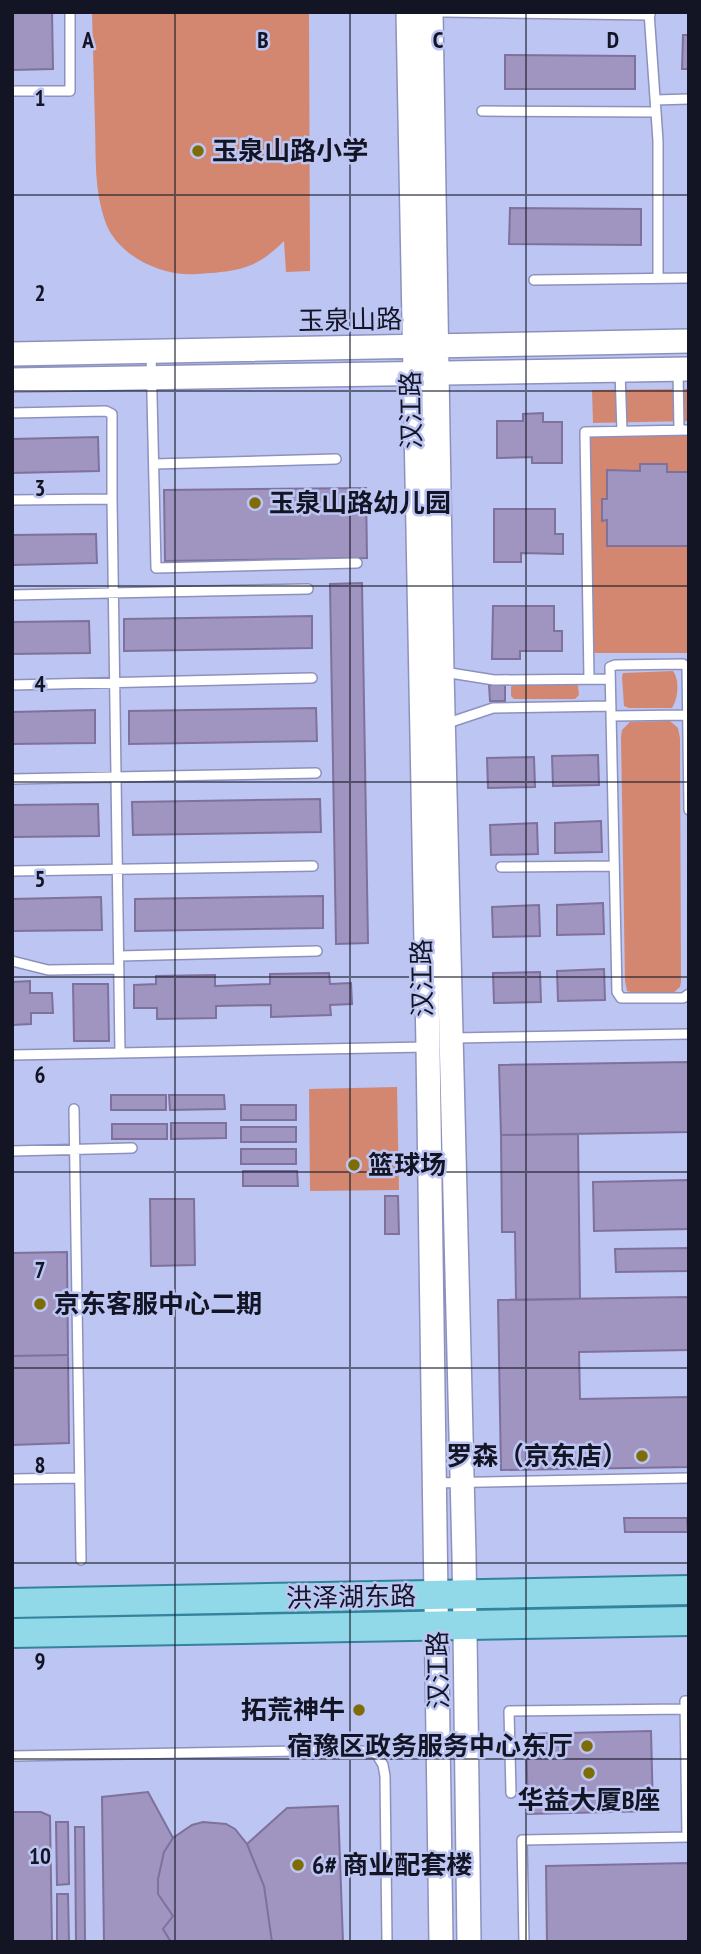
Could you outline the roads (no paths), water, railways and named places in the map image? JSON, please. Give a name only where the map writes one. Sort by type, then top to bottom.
[{"type":"main road","name":"洪泽湖东路","points":[[12,1603],[689,1590]]},
{"type":"main road","name":"洪泽湖东路","points":[[12,1633],[689,1621]]},
{"type":"street","name":"汉江路","points":[[408,12],[428,1043],[441,1942]]},
{"type":"street","name":"汉江路","points":[[431,12],[442,672],[463,1483],[470,1942]]},
{"type":"street","name":"玉泉山路","points":[[12,354],[689,341]]},
{"type":"street","name":"玉泉山路","points":[[12,380],[683,370]]},
{"type":"lane","points":[[12,91],[70,90],[71,12]]},
{"type":"lane","points":[[443,12],[650,13],[656,112],[658,278]]},
{"type":"lane","points":[[655,100],[689,99]]},
{"type":"lane","points":[[482,111],[656,112]]},
{"type":"lane","points":[[534,280],[689,278]]},
{"type":"lane","points":[[151,351],[156,568],[357,563]]},
{"type":"lane","points":[[589,679],[584,432],[684,430],[683,370]]},
{"type":"lane","points":[[620,371],[622,431]]},
{"type":"lane","points":[[12,413],[106,411],[112,414],[120,1053]]},
{"type":"lane","points":[[154,464],[336,459]]},
{"type":"lane","points":[[12,500],[112,499]]},
{"type":"lane","points":[[12,596],[308,589]]},
{"type":"lane","points":[[689,810],[687,667],[683,664],[615,664],[610,667],[610,679],[617,992],[621,998],[631,999],[683,998],[689,994]]},
{"type":"lane","points":[[442,672],[494,680],[610,679]]},
{"type":"lane","points":[[12,685],[312,678]]},
{"type":"lane","points":[[444,724],[493,708],[688,715]]},
{"type":"lane","points":[[12,779],[316,773]]},
{"type":"lane","points":[[12,871],[313,866]]},
{"type":"lane","points":[[500,867],[614,866]]},
{"type":"lane","points":[[119,956],[317,951]]},
{"type":"lane","points":[[12,961],[48,970],[119,969]]},
{"type":"lane","points":[[12,1055],[428,1043],[452,1038],[689,1034]]},
{"type":"lane","points":[[74,1109],[81,1560]]},
{"type":"lane","points":[[12,1151],[132,1149]]},
{"type":"lane","points":[[12,1479],[80,1478]]},
{"type":"lane","points":[[434,1483],[689,1478]]},
{"type":"lane","points":[[511,1793],[509,1711],[687,1705],[688,1837],[522,1840],[524,1942]]},
{"type":"lane","points":[[12,1756],[353,1750],[376,1753],[383,1765],[384,1776],[387,1942]]},
{"type":"place","name":"玉泉山路小学","points":[[198,151]]},
{"type":"place","name":"玉泉山路幼儿园","points":[[255,503]]},
{"type":"place","name":"篮球场","points":[[354,1165]]},
{"type":"place","name":"京东客服中心二期","points":[[40,1304]]},
{"type":"place","name":"罗森（京东店）","points":[[642,1456]]},
{"type":"place","name":"拓荒神牛","points":[[359,1710]]},
{"type":"place","name":"宿豫区政务服务中心东厅","points":[[587,1746]]},
{"type":"place","name":"华益大厦B座","points":[[589,1773]]},
{"type":"place","name":"6# 商业配套楼","points":[[298,1865]]}]
